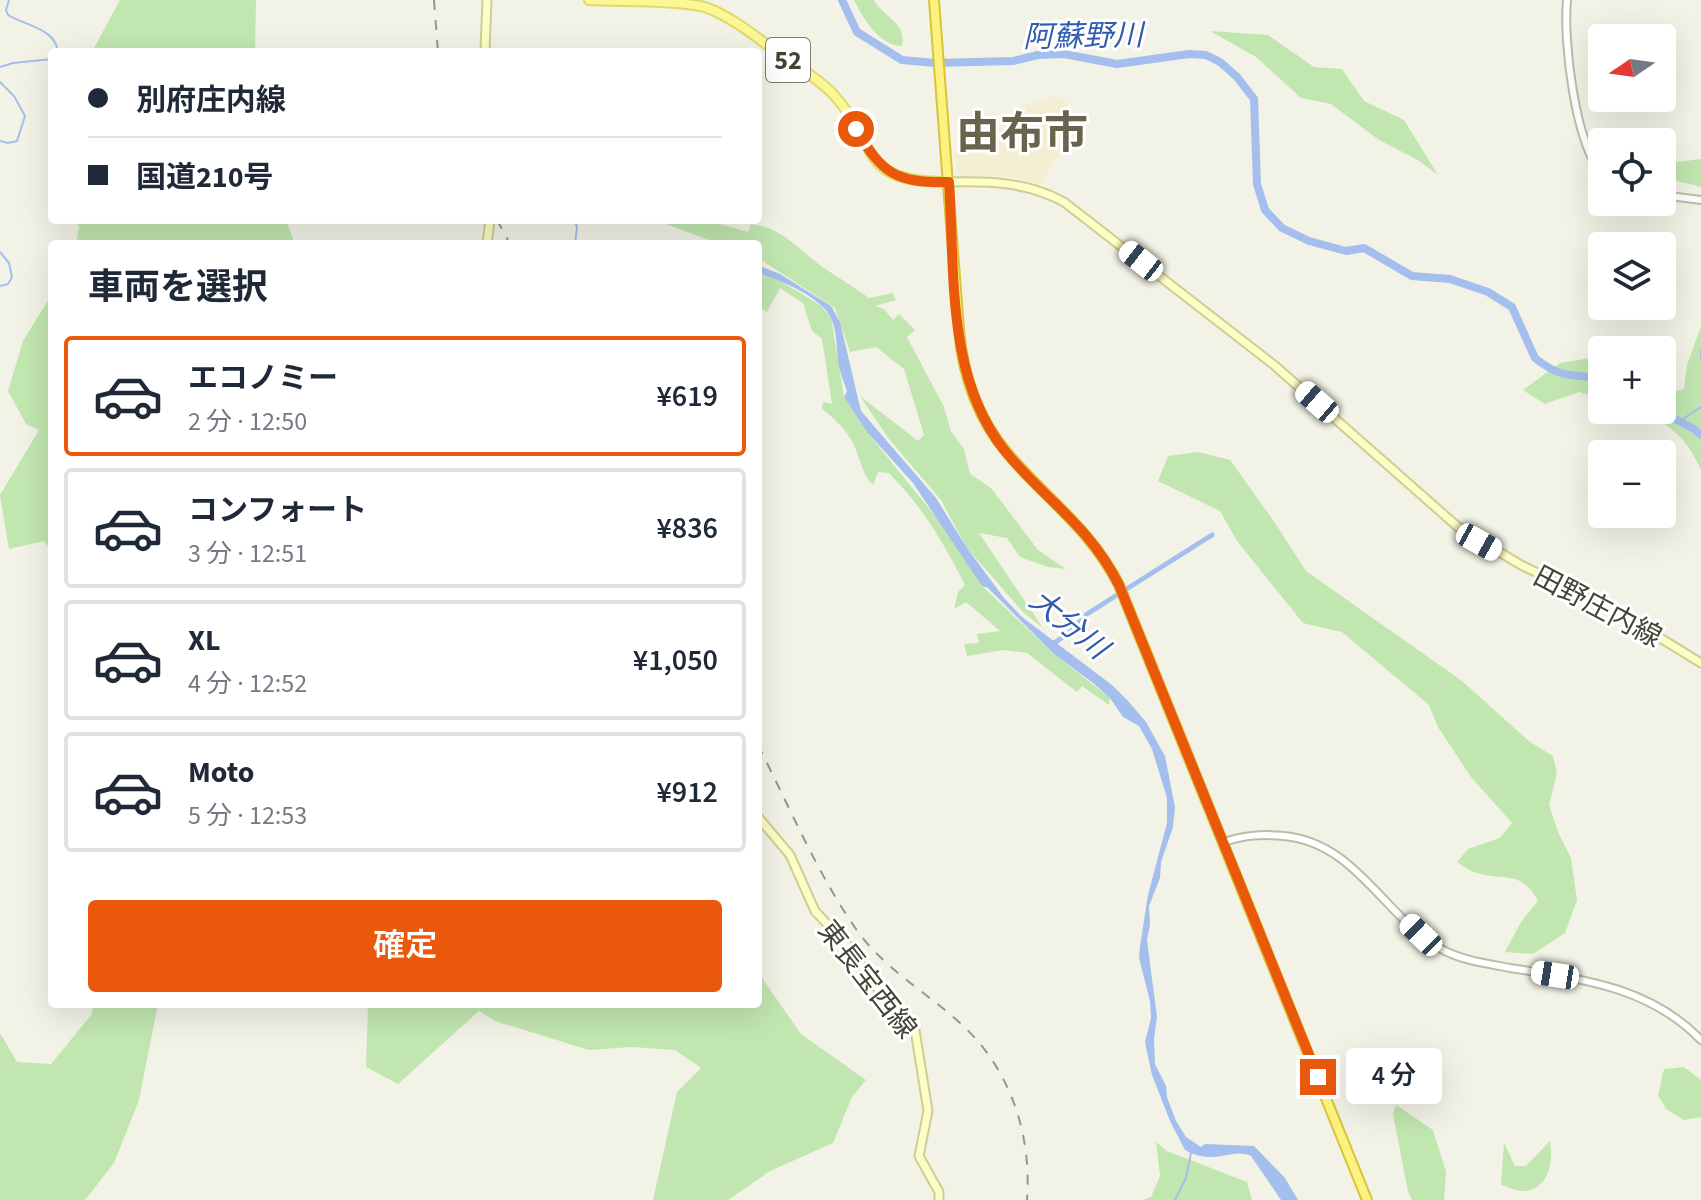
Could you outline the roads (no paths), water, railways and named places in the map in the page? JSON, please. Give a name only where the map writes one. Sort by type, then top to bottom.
[{"type":"highway","points":[[934,0],[958,317],[966,376],[989,429],[1012,459],[1081,527],[1119,585],[1367,1200]]},
{"type":"main road","points":[[485,48],[487,0]]},
{"type":"main road","name":"52","points":[[589,0],[688,3],[713,10],[827,89],[884,169],[910,180],[949,182]]},
{"type":"main road","name":"田野庄内線","points":[[949,182],[1014,184],[1064,202],[1274,365],[1458,527],[1521,565],[1623,615],[1701,663]]},
{"type":"main road","name":"東長宝西線","points":[[762,822],[790,855],[815,911],[848,946],[878,989],[915,1030],[928,1111],[919,1156],[939,1192],[939,1200]]},
{"type":"street","points":[[1567,0],[1566,47],[1588,151]]},
{"type":"street","points":[[1676,197],[1701,200]]},
{"type":"street","points":[[1224,842],[1258,834],[1319,843],[1340,857],[1421,935],[1446,952],[1475,961],[1593,981],[1620,989],[1668,1012],[1701,1040]]},
{"type":"water","points":[[762,267],[780,274],[831,306],[840,322],[861,411],[936,498],[967,548],[1004,598],[1022,617],[1112,685],[1146,722],[1165,756],[1175,807],[1160,878],[1149,906],[1147,940],[1157,1017],[1155,1064],[1166,1086],[1176,1121],[1186,1137],[1201,1147],[1205,1144],[1254,1146],[1285,1178],[1298,1200],[1281,1200],[1251,1156],[1205,1157],[1185,1150],[1152,1075],[1145,1042],[1151,1018],[1150,1001],[1139,958],[1148,895],[1167,823],[1167,798],[1152,749],[1139,726],[1123,717],[1110,698],[1054,654],[988,588],[982,586],[913,483],[867,432],[844,397],[847,391],[839,367],[831,318],[819,303],[762,274]]},
{"type":"waterway","points":[[9,0],[8,15],[46,33],[57,48]]},
{"type":"waterway","name":"阿蘇野川","points":[[842,0],[857,32],[902,60],[935,63],[1013,61],[1038,55],[1064,54],[1117,64],[1189,54],[1206,55],[1220,62],[1254,99],[1257,184],[1265,210],[1282,228],[1309,241],[1346,251],[1364,248],[1412,276],[1450,279],[1488,292],[1512,307],[1535,358],[1552,369],[1588,376]]},
{"type":"waterway","points":[[0,67],[48,59]]},
{"type":"waterway","points":[[0,82],[14,96],[25,116],[17,141],[0,141]]},
{"type":"waterway","points":[[575,240],[576,224]]},
{"type":"waterway","points":[[0,252],[9,263],[12,277],[8,284],[0,286]]},
{"type":"waterway","points":[[1701,350],[1701,358]]},
{"type":"waterway","points":[[1680,421],[1701,407]]},
{"type":"waterway","name":"阿蘇野川","points":[[1676,420],[1701,435]]},
{"type":"waterway","name":"大分川","points":[[1053,644],[1087,614],[1212,535]]},
{"type":"waterway","points":[[1175,1200],[1186,1178],[1191,1153]]},
{"type":"railway","points":[[434,0],[438,48]]},
{"type":"railway","points":[[499,224],[508,240]]},
{"type":"railway","points":[[762,753],[816,863],[856,929],[892,968],[960,1023],[992,1060],[1014,1104],[1021,1127],[1028,1175],[1027,1200]]},
{"type":"district","name":"由布市","points":[[1022,133]]}]
